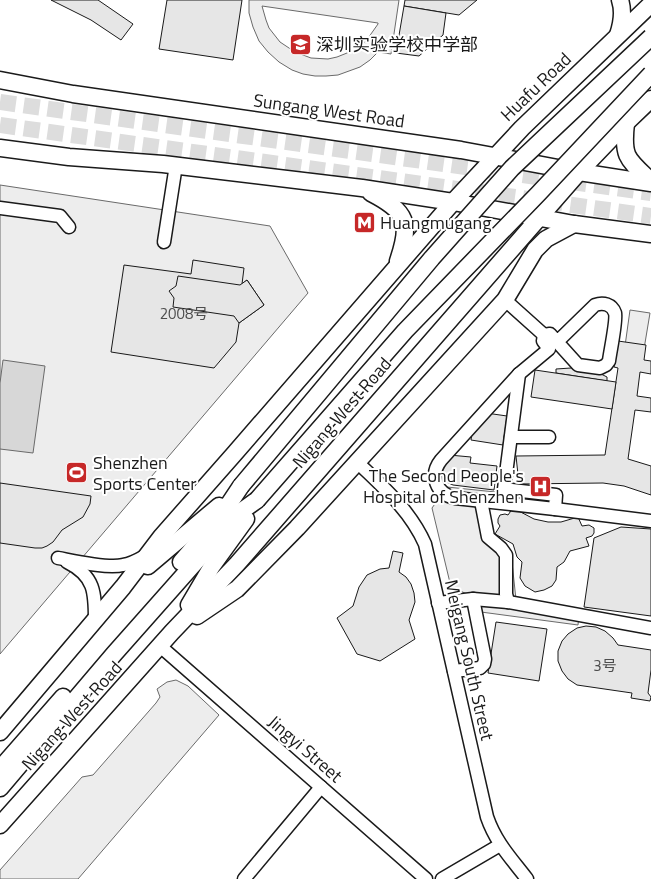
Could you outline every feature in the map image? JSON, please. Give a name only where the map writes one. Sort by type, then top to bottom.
[{"type":"main road","points":[[618,35],[622,16],[620,0]]},
{"type":"main road","name":"Huafu Road","points":[[453,202],[522,128],[651,4]]},
{"type":"main road","name":"Nigang West Road","points":[[0,769],[221,516],[241,486],[432,258],[512,168],[651,37]]},
{"type":"main road","name":"Nigang West Road","points":[[172,632],[212,566],[246,519],[257,500],[405,330],[538,194],[651,74]]},
{"type":"main road","name":"Sungang West Road","points":[[0,80],[73,94],[495,156],[579,172],[651,182]]},
{"type":"main road","points":[[540,218],[579,172],[651,100]]},
{"type":"main road","points":[[626,123],[624,143],[626,155],[651,182]]},
{"type":"main road","points":[[0,148],[69,157],[176,165],[362,188],[574,224],[651,234]]},
{"type":"main road","points":[[362,188],[391,204],[403,218],[406,235],[396,268]]},
{"type":"main road","name":"Nigang West Road","points":[[0,732],[123,587],[161,538],[453,202]]},
{"type":"main road","name":"Nigang West Road","points":[[0,825],[21,804],[172,632],[237,564],[540,218]]},
{"type":"main road","points":[[172,632],[237,589],[297,528],[505,300],[535,250],[546,238],[574,224]]},
{"type":"main road","name":"Nigang West Road","points":[[123,587],[241,486]]},
{"type":"main road","name":"Nigang West Road","points":[[0,788],[120,647],[239,513],[257,500]]},
{"type":"street","points":[[164,242],[176,165]]},
{"type":"street","points":[[0,208],[60,216],[69,227]]},
{"type":"street","points":[[505,300],[544,335]]},
{"type":"street","points":[[544,335],[550,334],[557,342],[578,365],[603,367],[609,360],[615,318],[613,310],[605,304],[595,305],[557,342]]},
{"type":"street","points":[[544,335],[543,341],[550,348],[519,374],[441,460],[436,467],[435,479],[437,485],[444,494],[455,498],[651,521]]},
{"type":"street","points":[[519,374],[504,489],[556,496],[555,509]]},
{"type":"street","points":[[511,437],[549,437]]},
{"type":"street","name":"Meigang South Street","points":[[357,462],[402,507],[419,531],[425,544],[490,826],[500,845],[527,879]]},
{"type":"street","points":[[481,501],[488,537],[506,555],[506,594],[508,602]]},
{"type":"street","points":[[95,620],[95,600],[88,577],[70,563],[58,558],[108,566],[121,566],[136,561],[148,554]]},
{"type":"street","points":[[454,672],[480,668],[484,664],[485,659],[473,599]]},
{"type":"street","points":[[438,603],[473,599],[508,602],[651,628]]},
{"type":"street","name":"Jingyi Street","points":[[160,646],[426,879]]},
{"type":"street","points":[[244,879],[321,787]]},
{"type":"street","points":[[442,879],[500,845]]},
{"type":"shaded area","points":[[249,0],[399,0],[391,54],[378,52],[360,67],[338,75],[315,76],[303,74],[279,62],[259,41],[249,13]],"holes":[[[262,6],[378,23],[366,41],[352,51],[328,59],[311,58],[295,52],[280,42],[269,28]]]},
{"type":"shaded area","name":"Shenzhen Sports Center","points":[[0,185],[270,226],[308,293],[0,654]]},
{"type":"shaded area","points":[[630,310],[650,313],[644,349],[625,346]]},
{"type":"shaded area","points":[[3,360],[45,366],[33,453],[0,449],[0,383]]},
{"type":"shaded area","points":[[447,487],[554,498],[552,511],[487,504],[493,537],[511,553],[517,609],[579,615],[578,625],[481,612],[481,600],[451,587],[432,508]]},
{"type":"shaded area","points":[[176,680],[188,686],[219,715],[78,879],[0,879],[0,870],[82,777],[93,775],[156,703],[160,697],[157,689],[167,682]]},
{"type":"building","points":[[51,0],[98,0],[133,24],[121,40],[91,20]]},
{"type":"building","points":[[167,0],[242,0],[233,60],[159,49]]},
{"type":"building","points":[[405,0],[477,0],[459,15],[404,6]]},
{"type":"building","points":[[404,6],[446,13],[443,35],[419,56],[396,53]]},
{"type":"building","points":[[193,260],[244,268],[242,284],[247,280],[264,305],[239,323],[236,342],[214,368],[111,352],[124,265],[191,274]]},
{"type":"building","points":[[178,276],[240,285],[247,280],[264,305],[239,323],[234,316],[173,307],[174,298],[169,291],[176,286]]},
{"type":"building","points":[[618,341],[646,345],[644,360],[651,361],[651,374],[640,372],[637,396],[651,398],[651,412],[635,410],[628,459],[651,466],[651,495],[624,486],[603,483],[519,484],[516,456],[605,455],[618,368],[614,367]]},
{"type":"building","points":[[556,369],[589,370],[601,374],[607,377],[607,381],[556,373]]},
{"type":"building","points":[[535,370],[616,382],[612,409],[531,397]]},
{"type":"building","points":[[486,413],[507,416],[503,445],[471,440],[473,427]]},
{"type":"building","points":[[449,455],[471,457],[470,463],[497,466],[494,490],[453,485],[444,481],[442,469],[444,464],[448,462]]},
{"type":"building","points":[[0,483],[91,496],[90,504],[83,517],[62,530],[53,542],[47,546],[35,548],[0,543]]},
{"type":"building","points":[[513,508],[534,519],[548,522],[561,522],[578,517],[582,526],[589,525],[594,528],[592,536],[586,538],[589,546],[570,551],[564,562],[557,567],[556,580],[552,586],[544,590],[535,592],[525,586],[520,578],[522,562],[517,557],[513,544],[495,534],[500,526],[498,519],[500,515],[508,515]]},
{"type":"building","points":[[621,527],[651,529],[651,616],[584,607],[594,538]]},
{"type":"building","points":[[393,551],[403,553],[399,572],[411,584],[414,593],[415,602],[409,620],[415,639],[380,661],[357,654],[337,618],[353,606],[359,587],[367,575],[380,569],[389,568]]},
{"type":"building","points":[[496,622],[547,629],[539,681],[488,673]]},
{"type":"building","points":[[586,626],[596,627],[605,631],[618,645],[651,650],[648,693],[651,697],[650,701],[631,698],[632,693],[577,685],[568,679],[558,661],[558,651],[562,641],[568,634],[577,628]]},
{"type":"tunnel","points":[[0,102],[651,193]]},
{"type":"tunnel","points":[[0,125],[651,216]]},
{"type":"place","name":"深圳实验学校中学部","points":[[300,45]]},
{"type":"place","name":"Huangmugang","points":[[364,223]]},
{"type":"place","name":"Shenzhen Sports Center","points":[[77,473]]},
{"type":"place","name":"The Second People's Hospital of Shenzhen","points":[[540,486]]}]
